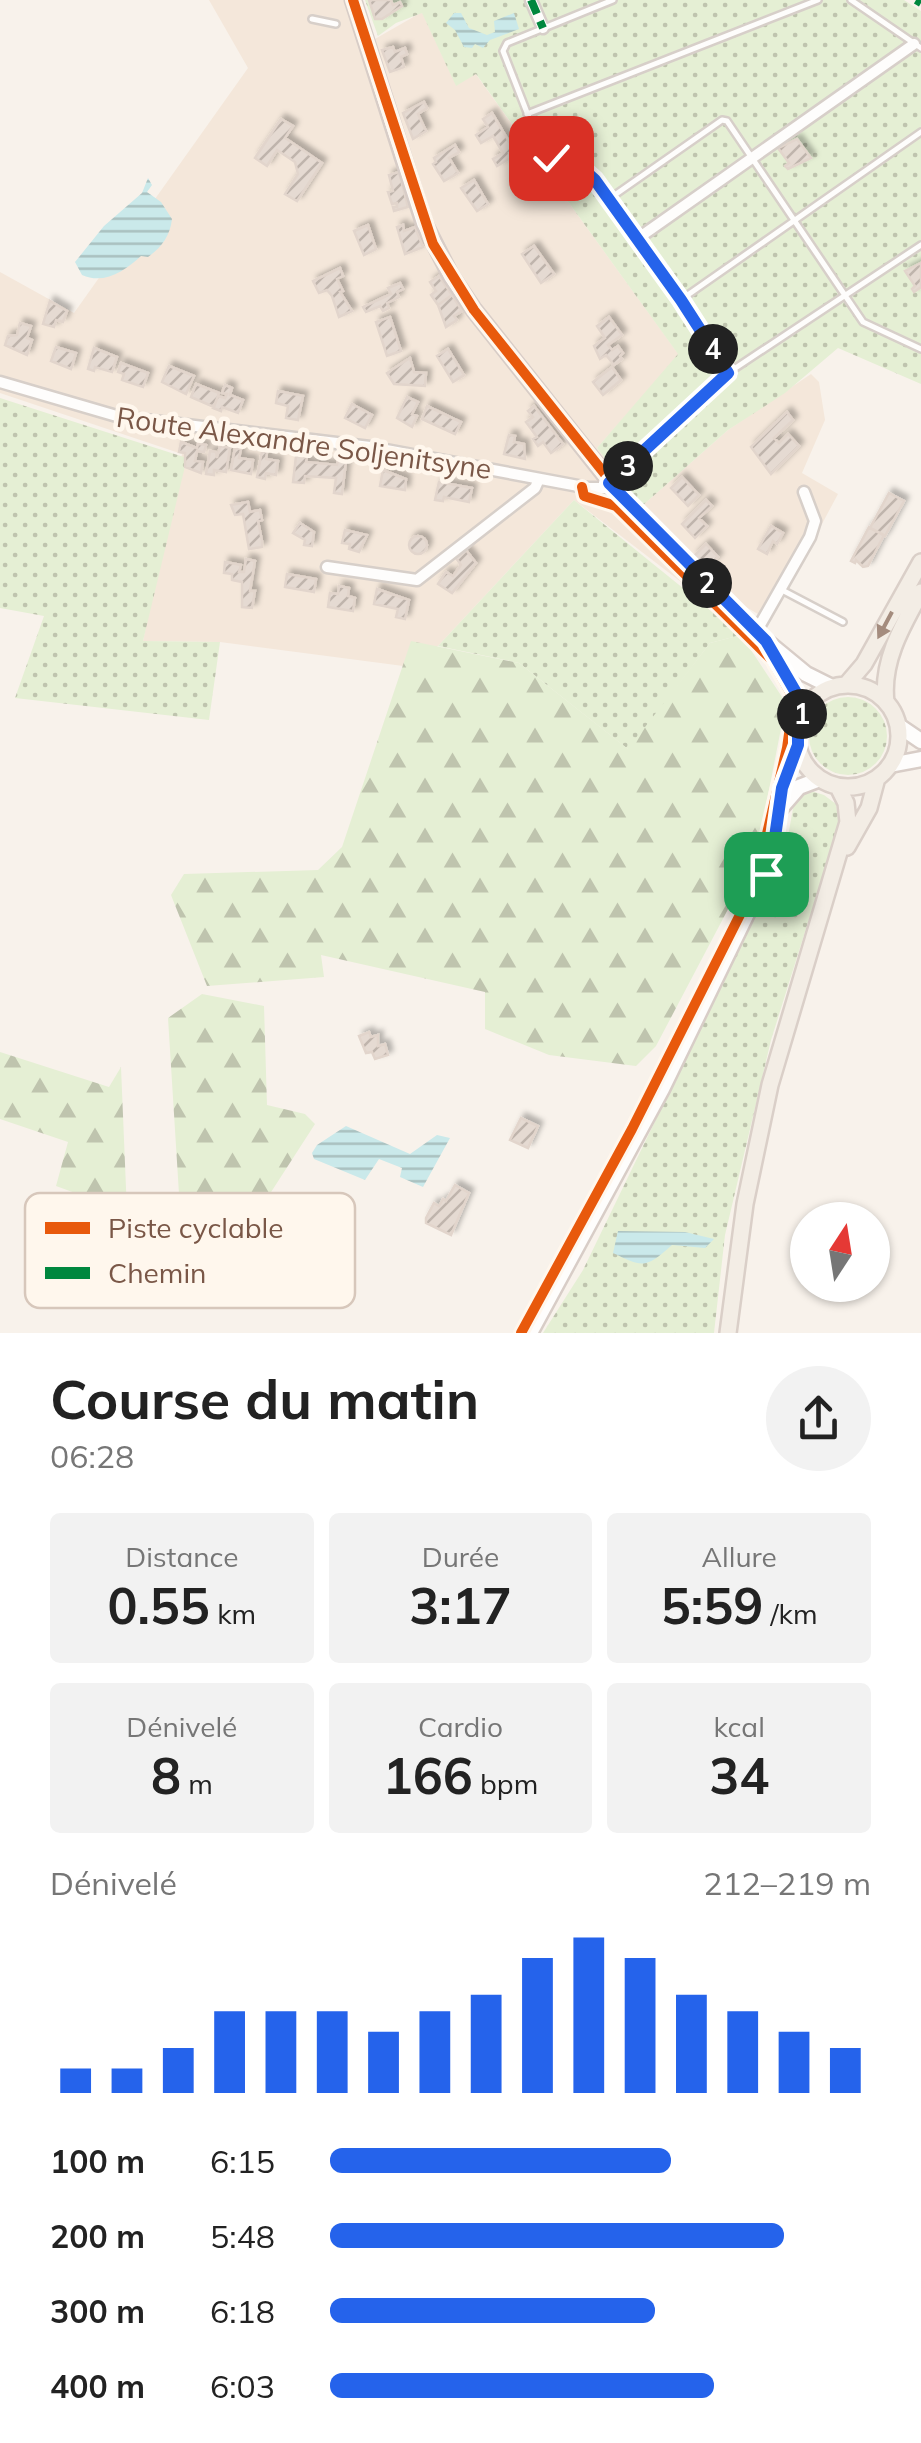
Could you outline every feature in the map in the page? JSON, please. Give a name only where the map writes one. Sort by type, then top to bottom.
[{"type":"main road","points":[[839,686],[874,693],[886,702],[899,726],[890,765],[866,785],[838,787],[811,770],[798,745],[798,722],[814,696],[839,686],[864,664],[921,562]]},
{"type":"main road","points":[[886,702],[889,661],[921,592]]},
{"type":"main road","points":[[835,867],[869,808],[877,778]]},
{"type":"main road","points":[[728,1333],[745,1204],[770,1085],[848,822],[846,803],[838,787]]},
{"type":"street","points":[[353,0],[432,244],[474,310],[609,483],[761,637],[806,674],[839,686]]},
{"type":"street","points":[[531,0],[543,28]]},
{"type":"street","points":[[637,239],[751,157],[918,46]]},
{"type":"street","name":"Route Alexandre Soljenitsyne","points":[[0,382],[120,417],[370,447],[598,489],[609,483]]},
{"type":"street","points":[[327,567],[417,580],[535,488],[538,479]]},
{"type":"street","points":[[761,637],[815,521],[804,492]]},
{"type":"street","points":[[761,637],[792,684],[803,711]]},
{"type":"street","points":[[899,726],[921,741]]},
{"type":"street","points":[[530,1333],[662,1089],[756,895],[770,859],[782,788],[798,745]]},
{"type":"street","points":[[890,765],[921,759]]},
{"type":"street","points":[[779,810],[799,787],[820,778]]},
{"type":"lane","points":[[613,0],[504,47],[542,151],[585,171],[681,300],[728,373]]},
{"type":"lane","points":[[528,114],[818,0]]},
{"type":"lane","points":[[851,0],[918,46]]},
{"type":"lane","points":[[312,19],[336,24]]},
{"type":"lane","points":[[609,200],[722,120],[727,121],[863,322],[921,349]]},
{"type":"lane","points":[[681,300],[921,132]]},
{"type":"lane","points":[[609,483],[728,373],[921,245]]},
{"type":"lane","points":[[782,590],[843,622]]},
{"type":"shaded area","points":[[209,0],[361,0],[375,39],[422,12],[456,85],[475,73],[679,355],[597,448],[643,505],[728,430],[811,374],[819,382],[825,420],[802,473],[838,494],[770,621],[739,603],[732,621],[574,500],[438,646],[411,667],[220,642],[143,641],[182,454],[0,393],[0,272],[74,313],[248,68]]},
{"type":"green space","points":[[365,0],[904,0],[921,11],[921,384],[838,348],[785,393],[728,430],[642,506],[597,448],[678,354],[476,74],[456,86],[422,13],[396,23],[378,36]]},
{"type":"green space","points":[[0,398],[187,458],[143,641],[220,642],[209,720],[15,698],[44,616],[0,608]]},
{"type":"green space","points":[[574,500],[741,635],[710,643],[629,750],[519,663],[438,646]]},
{"type":"green space","points":[[741,635],[786,703],[756,856],[656,1046],[636,1066],[549,1055],[485,1029],[485,992],[321,955],[324,977],[207,986],[171,895],[184,874],[318,870],[342,847],[411,641],[519,663],[628,749],[710,643]]},
{"type":"green space","points":[[848,697],[863,700],[875,709],[884,721],[884,751],[875,763],[863,772],[848,775],[833,772],[821,763],[812,751],[809,736],[812,721],[821,709],[833,700]]},
{"type":"green space","points":[[808,790],[836,804],[839,824],[771,1040],[725,1235],[714,1333],[543,1333],[583,1270],[785,853],[794,803]]},
{"type":"green space","points":[[202,994],[264,1006],[267,1105],[305,1114],[315,1124],[270,1193],[179,1193],[168,1018]]},
{"type":"green space","points":[[0,1052],[109,1087],[121,1067],[126,1193],[75,1193],[56,1186],[68,1142],[0,1119]]},
{"type":"water","points":[[454,13],[461,13],[469,28],[487,35],[495,32],[494,21],[514,13],[519,29],[490,40],[483,48],[475,44],[472,48],[464,47],[446,23]]},
{"type":"water","points":[[148,178],[152,185],[147,192],[161,202],[172,219],[164,241],[148,257],[141,256],[114,275],[82,275],[75,262],[104,226],[142,193]]},
{"type":"water","points":[[346,1126],[410,1154],[437,1135],[450,1138],[423,1187],[400,1177],[402,1168],[379,1159],[365,1180],[314,1159],[312,1153],[317,1145]]},
{"type":"water","points":[[618,1231],[685,1232],[714,1239],[705,1248],[672,1245],[650,1262],[638,1263],[613,1253]]},
{"type":"building","points":[[369,0],[391,0],[393,5],[400,2],[402,6],[382,19],[375,19]]},
{"type":"building","points":[[393,47],[395,52],[405,48],[407,54],[401,57],[404,67],[390,72],[382,50]]},
{"type":"building","points":[[424,102],[427,108],[418,114],[426,131],[413,139],[403,113]]},
{"type":"building","points":[[492,113],[514,150],[509,153],[512,157],[497,166],[493,159],[503,153],[493,136],[481,143],[476,135],[488,127],[483,119]]},
{"type":"building","points":[[281,119],[293,126],[285,138],[322,163],[297,201],[285,194],[298,174],[295,162],[277,150],[267,166],[255,158]]},
{"type":"building","points":[[797,139],[811,158],[788,169],[785,166],[789,163],[778,148]]},
{"type":"building","points":[[455,145],[459,152],[449,158],[458,173],[444,181],[433,164],[434,158]]},
{"type":"building","points":[[399,172],[408,207],[394,211],[397,203],[392,204],[388,192],[393,191],[389,175]]},
{"type":"building","points":[[474,180],[488,204],[477,211],[461,188]]},
{"type":"building","points":[[368,225],[376,249],[364,255],[354,231]]},
{"type":"building","points":[[403,225],[404,231],[415,227],[423,247],[405,254],[397,227]]},
{"type":"building","points":[[534,246],[554,274],[541,283],[522,254]]},
{"type":"building","points":[[921,263],[921,287],[914,292],[915,286],[905,271]]},
{"type":"building","points":[[340,268],[340,292],[352,311],[339,317],[332,296],[327,290],[319,293],[313,281]]},
{"type":"building","points":[[439,276],[452,295],[438,305],[431,295],[436,291],[430,282]]},
{"type":"building","points":[[400,283],[403,289],[397,292],[399,297],[387,303],[389,308],[383,311],[380,306],[366,312],[363,307],[391,294],[388,288]]},
{"type":"building","points":[[452,295],[462,311],[446,327],[438,305]]},
{"type":"building","points":[[50,301],[67,311],[63,322],[56,320],[54,327],[43,324]]},
{"type":"building","points":[[390,317],[401,351],[387,356],[376,322]]},
{"type":"building","points":[[609,317],[622,335],[608,345],[612,350],[618,346],[623,353],[614,365],[606,355],[600,359],[594,346],[605,338],[597,326]]},
{"type":"building","points":[[20,323],[31,326],[27,355],[5,345],[8,336],[17,335]]},
{"type":"building","points":[[56,347],[76,353],[71,369],[51,361]]},
{"type":"building","points":[[94,348],[117,357],[112,372],[88,369]]},
{"type":"building","points":[[448,349],[464,375],[453,382],[437,356]]},
{"type":"building","points":[[410,358],[414,372],[426,373],[425,386],[394,384],[387,373]]},
{"type":"building","points":[[121,363],[148,373],[143,387],[122,380],[124,374],[118,372]]},
{"type":"building","points":[[169,366],[194,376],[186,394],[162,382]]},
{"type":"building","points":[[612,367],[621,380],[603,395],[593,382]]},
{"type":"building","points":[[196,384],[219,393],[214,407],[191,397]]},
{"type":"building","points":[[225,385],[232,388],[230,395],[243,400],[238,413],[213,408],[218,396],[225,398]]},
{"type":"building","points":[[278,391],[303,396],[298,420],[286,418],[288,406],[276,403]]},
{"type":"building","points":[[407,397],[418,402],[412,414],[417,416],[412,427],[397,418]]},
{"type":"building","points":[[352,404],[372,415],[365,428],[345,418]]},
{"type":"building","points":[[427,406],[461,422],[455,434],[422,419]]},
{"type":"building","points":[[534,406],[563,444],[551,453],[543,442],[538,446],[533,439],[537,437],[526,422],[533,417],[528,411]]},
{"type":"building","points":[[787,412],[793,420],[774,438],[779,443],[788,434],[799,446],[771,474],[751,447]]},
{"type":"building","points":[[509,435],[515,436],[514,442],[524,444],[525,459],[504,454]]},
{"type":"building","points":[[181,442],[197,448],[198,444],[206,445],[204,452],[197,451],[195,461],[203,462],[201,473],[185,467],[185,453],[179,452]]},
{"type":"building","points":[[220,446],[230,448],[226,472],[214,470],[214,475],[206,474],[210,451],[216,452],[217,458]]},
{"type":"building","points":[[235,448],[241,449],[239,458],[253,460],[251,474],[231,470]]},
{"type":"building","points":[[262,451],[267,452],[266,459],[278,461],[276,475],[266,473],[265,479],[257,477]]},
{"type":"building","points":[[296,456],[307,457],[306,462],[337,465],[338,460],[346,461],[342,494],[334,493],[336,478],[305,476],[304,483],[293,482]]},
{"type":"building","points":[[383,470],[406,479],[405,490],[380,486]]},
{"type":"building","points":[[682,477],[699,495],[688,506],[671,488]]},
{"type":"building","points":[[439,482],[472,488],[469,502],[444,497],[443,501],[435,500]]},
{"type":"building","points":[[889,493],[904,501],[885,536],[870,528]]},
{"type":"building","points":[[706,500],[712,506],[699,518],[707,526],[695,538],[682,524]]},
{"type":"building","points":[[248,502],[250,512],[260,510],[262,547],[249,549],[243,514],[235,515],[231,505]]},
{"type":"building","points":[[300,523],[314,532],[312,546],[304,545],[305,540],[293,533]]},
{"type":"building","points":[[771,526],[783,533],[777,544],[773,541],[767,554],[758,549]]},
{"type":"building","points":[[869,527],[884,535],[868,566],[863,567],[856,560],[851,561]]},
{"type":"building","points":[[345,530],[367,535],[359,552],[342,543]]},
{"type":"building","points":[[418,536],[427,545],[418,554],[409,545]]},
{"type":"building","points":[[706,544],[718,557],[706,569],[694,556]]},
{"type":"building","points":[[466,550],[476,563],[452,593],[438,584],[446,572],[453,576],[461,565],[456,558]]},
{"type":"building","points":[[246,559],[255,561],[250,591],[255,591],[252,608],[242,607],[242,582],[224,573],[225,562],[241,565],[239,572],[244,572]]},
{"type":"building","points":[[287,574],[316,579],[314,592],[285,587]]},
{"type":"building","points":[[339,586],[349,588],[348,596],[355,598],[353,611],[328,607],[330,593],[338,594]]},
{"type":"building","points":[[377,589],[409,600],[405,619],[396,617],[398,609],[374,604]]},
{"type":"building","points":[[369,1032],[371,1037],[378,1035],[378,1046],[385,1044],[388,1055],[375,1059],[372,1052],[366,1053],[359,1036]]},
{"type":"building","points":[[521,1118],[538,1126],[528,1148],[510,1140]]},
{"type":"building","points":[[455,1185],[469,1193],[451,1235],[426,1223],[426,1218],[434,1203],[439,1206],[443,1199],[446,1201]]},
{"type":"marked path","points":[[531,0],[543,28]]},
{"type":"marked path","points":[[916,0],[921,3]]},
{"type":"cycle path","points":[[353,0],[433,244],[474,310],[632,508]]},
{"type":"cycle path","points":[[521,1333],[632,1129],[755,885],[787,748],[794,699],[772,660],[616,506],[584,496],[582,487]]},
{"type":"route","points":[[551,158],[585,171],[595,180],[728,373],[609,483],[766,641],[798,696],[803,711],[796,735],[798,745],[782,788],[766,874]]}]
